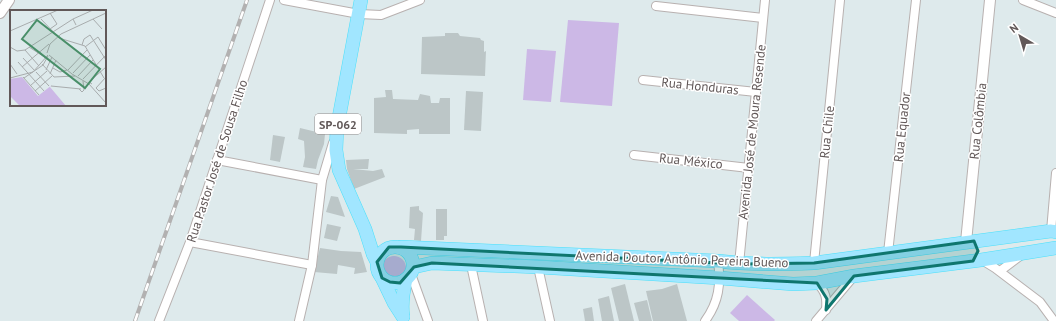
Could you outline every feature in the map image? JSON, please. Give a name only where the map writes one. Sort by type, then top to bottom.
[{"type":"main road","name":"SP-062","points":[[361,0],[337,128],[336,150],[339,170],[365,229],[377,262],[378,269],[394,303],[404,319]]},
{"type":"main road","name":"SP-062","points":[[365,229],[380,244],[409,251],[414,260],[402,294],[404,319]]},
{"type":"main road","name":"Avenida Doutor Antônio Pereira Bueno","points":[[395,247],[739,264],[814,263],[1053,231]]},
{"type":"main road","points":[[1028,251],[1044,245],[1053,231]]},
{"type":"main road","points":[[965,242],[978,251],[972,261],[956,254],[965,242]]},
{"type":"main road","points":[[377,262],[383,251],[395,247]]},
{"type":"main road","name":"Avenida Doutor Antônio Pereira Bueno","points":[[410,274],[432,263],[538,267],[793,284],[817,283],[854,276],[972,261],[1028,251],[1056,248]]},
{"type":"main road","points":[[382,278],[390,282],[400,283],[410,274]]},
{"type":"street","points":[[0,13],[8,0]]},
{"type":"street","name":"Rua Pastor José de Sousa Filho","points":[[159,321],[190,242],[270,0]]},
{"type":"street","points":[[284,0],[359,14],[381,15],[420,0]]},
{"type":"street","name":"Avenida José de Moura Resende","points":[[739,264],[765,0]]},
{"type":"street","name":"Rua Chile","points":[[814,263],[840,0]]},
{"type":"street","name":"Rua Equador","points":[[888,253],[916,0]]},
{"type":"street","name":"Rua Colômbia","points":[[965,242],[990,0]]},
{"type":"street","points":[[1023,0],[1056,13]]},
{"type":"street","points":[[656,6],[764,18]]},
{"type":"street","name":"Rua Honduras","points":[[643,80],[756,92]]},
{"type":"street","points":[[299,321],[312,265],[322,180],[337,128]]},
{"type":"street","name":"Rua México","points":[[634,155],[749,168]]},
{"type":"street","points":[[217,160],[322,180]]},
{"type":"street","points":[[1053,231],[1056,173]]},
{"type":"street","points":[[190,242],[312,265]]},
{"type":"street","points":[[1000,271],[1028,251]]},
{"type":"street","points":[[972,261],[1000,271],[1040,302],[1054,321]]},
{"type":"street","points":[[705,321],[712,310],[718,293],[720,278],[718,262]]},
{"type":"street","points":[[471,265],[483,321]]},
{"type":"street","points":[[538,267],[550,321]]},
{"type":"street","points":[[410,274],[428,321]]},
{"type":"street","points":[[816,321],[854,276]]},
{"type":"street","points":[[817,283],[824,290],[827,299],[826,310]]},
{"type":"highlighted area","points":[[974,241],[978,251],[973,261],[854,276],[826,310],[827,299],[817,283],[432,263],[414,267],[400,283],[390,282],[382,278],[377,262],[389,247],[739,264],[814,263]]},
{"type":"shaded area","points":[[568,20],[619,23],[612,106],[560,102]]},
{"type":"shaded area","points":[[527,49],[556,51],[551,102],[523,100]]},
{"type":"shaded area","points":[[394,256],[399,257],[405,263],[405,273],[399,279],[394,280],[389,279],[383,273],[382,268],[383,263],[389,257]]},
{"type":"shaded area","points":[[747,295],[775,320],[739,321],[730,313]]},
{"type":"building","points":[[445,33],[458,33],[460,36],[480,38],[484,41],[484,52],[486,51],[485,76],[421,74],[422,37],[445,36]]},
{"type":"building","points":[[385,90],[392,90],[393,99],[418,100],[420,94],[430,96],[431,103],[439,103],[440,98],[450,98],[450,134],[419,134],[419,129],[407,130],[407,134],[374,133],[374,98],[386,97]]},
{"type":"building","points":[[466,91],[483,92],[481,131],[464,130]]},
{"type":"building","points":[[300,128],[325,134],[324,144],[316,169],[303,167],[305,157],[304,141],[298,139]]},
{"type":"building","points":[[273,135],[285,137],[280,162],[270,160]]},
{"type":"building","points":[[369,159],[368,169],[353,169],[373,171],[382,169],[385,177],[354,189],[347,169],[346,160]]},
{"type":"building","points":[[331,196],[338,197],[345,217],[326,212]]},
{"type":"building","points":[[419,206],[419,210],[423,213],[421,241],[414,240],[415,229],[409,228],[410,207]]},
{"type":"building","points":[[436,209],[447,209],[447,236],[444,236],[444,240],[436,240]]},
{"type":"building","points":[[327,224],[341,227],[337,241],[324,238]]},
{"type":"building","points":[[320,248],[361,252],[367,272],[354,274],[355,268],[338,265],[337,274],[314,272]]},
{"type":"building","points":[[625,284],[634,321],[619,321],[611,288]]},
{"type":"building","points":[[677,284],[687,321],[653,321],[646,291],[662,289]]},
{"type":"building","points":[[609,296],[614,321],[602,321],[598,299]]},
{"type":"building","points":[[647,300],[652,321],[639,321],[634,303]]},
{"type":"building","points":[[592,307],[594,321],[585,321],[583,309]]},
{"type":"railway","points":[[135,321],[247,0]]}]
